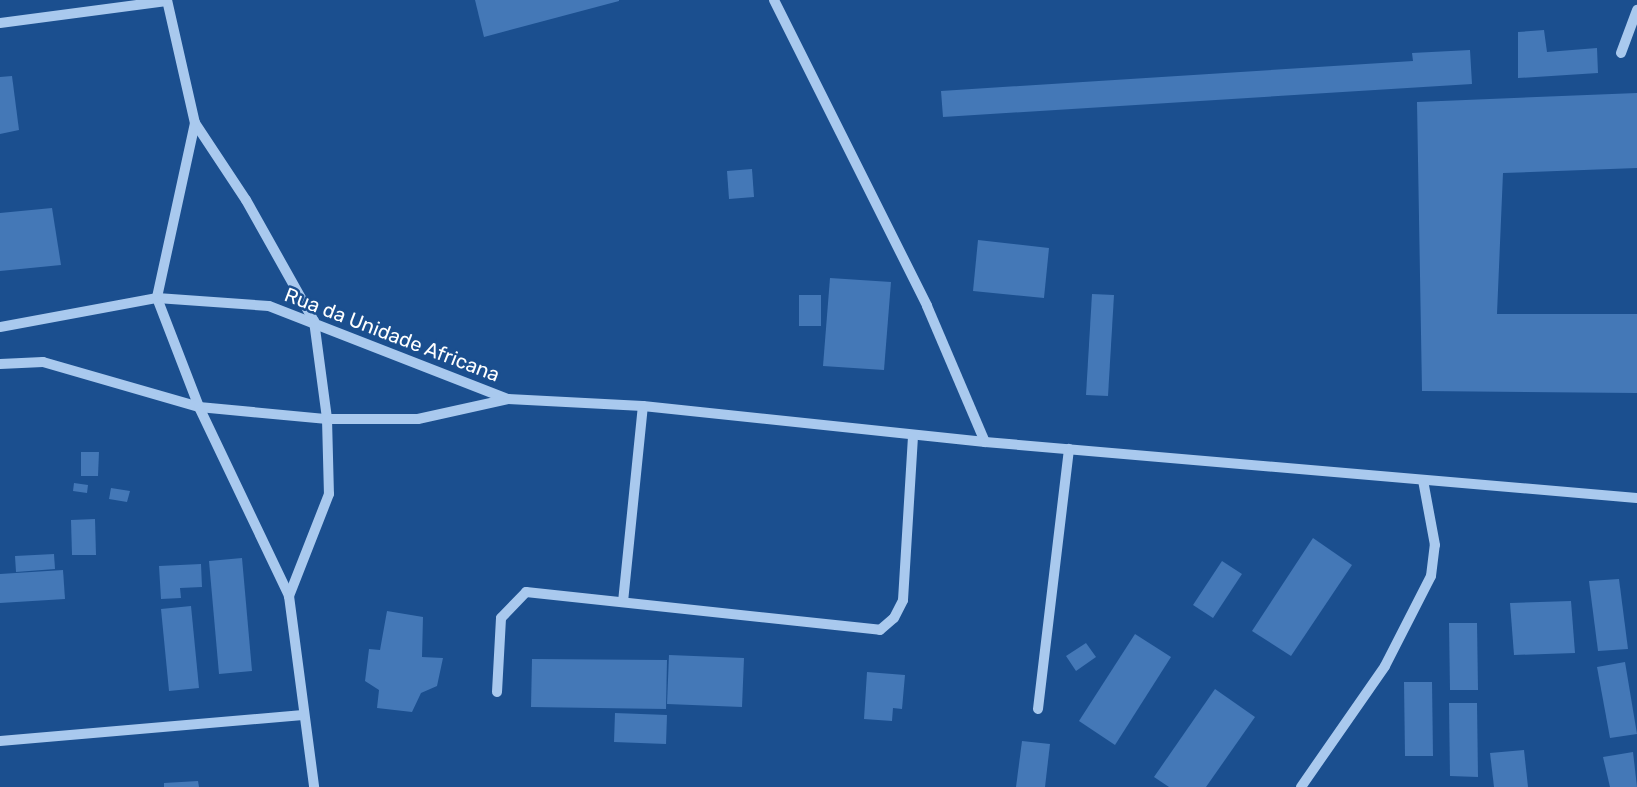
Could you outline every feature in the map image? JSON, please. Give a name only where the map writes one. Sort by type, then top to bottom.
[{"type":"street","points":[[774,0],[927,306],[985,442]]},
{"type":"street","points":[[0,23],[167,1],[195,123],[246,200],[314,321],[327,419],[329,494],[289,596]]},
{"type":"street","points":[[1621,53],[1637,10]]},
{"type":"street","points":[[195,123],[157,298],[199,406],[289,596],[314,787]]},
{"type":"street","name":"Rua da Unidade Africana","points":[[0,327],[157,298],[269,306],[314,321],[508,399]]},
{"type":"street","name":"Rua da Unidade Africana","points":[[0,364],[43,362],[199,406],[327,419],[418,419],[508,399]]},
{"type":"street","points":[[508,399],[643,406],[985,442],[1637,498]]},
{"type":"street","points":[[623,602],[643,406]]},
{"type":"street","points":[[497,692],[501,618],[526,592],[880,630],[894,618],[903,600],[913,435]]},
{"type":"street","points":[[1038,709],[1069,449]]},
{"type":"street","points":[[1301,787],[1385,666],[1431,576],[1435,545],[1423,480]]},
{"type":"street","points":[[0,741],[303,716]]},
{"type":"building","points":[[475,0],[619,0],[619,1],[484,37]]},
{"type":"building","points":[[1544,30],[1547,52],[1597,48],[1598,73],[1518,78],[1518,32]]},
{"type":"building","points":[[1470,50],[1472,84],[943,117],[941,91],[1413,61],[1412,53]]},
{"type":"building","points":[[12,76],[19,130],[0,134],[0,77]]},
{"type":"building","points":[[1637,93],[1637,168],[1503,173],[1497,314],[1637,314],[1637,393],[1422,391],[1417,102]]},
{"type":"building","points":[[752,169],[754,197],[729,199],[727,171]]},
{"type":"building","points":[[52,208],[61,265],[0,271],[0,213]]},
{"type":"building","points":[[978,240],[1049,248],[1044,298],[973,291]]},
{"type":"building","points":[[830,278],[891,282],[884,370],[823,366]]},
{"type":"building","points":[[1092,294],[1114,295],[1108,396],[1086,395]]},
{"type":"building","points":[[799,295],[821,295],[821,326],[799,326]]},
{"type":"building","points":[[81,452],[99,452],[98,476],[81,476]]},
{"type":"building","points":[[74,483],[88,485],[87,493],[73,491]]},
{"type":"building","points":[[111,488],[130,491],[127,502],[109,499]]},
{"type":"building","points":[[95,519],[96,555],[72,555],[71,520]]},
{"type":"building","points":[[1313,538],[1352,565],[1291,656],[1252,631]]},
{"type":"building","points":[[54,554],[55,569],[16,572],[15,556]]},
{"type":"building","points":[[242,558],[252,671],[219,674],[209,561]]},
{"type":"building","points":[[1222,561],[1242,574],[1213,618],[1193,605]]},
{"type":"building","points":[[201,564],[202,587],[180,588],[181,598],[161,599],[159,566]]},
{"type":"building","points":[[63,570],[65,599],[0,603],[0,574]]},
{"type":"building","points":[[1619,579],[1628,649],[1598,651],[1589,581]]},
{"type":"building","points":[[1571,601],[1575,653],[1514,655],[1510,603]]},
{"type":"building","points":[[191,606],[199,688],[169,691],[161,609]]},
{"type":"building","points":[[387,611],[423,617],[422,657],[443,658],[437,686],[421,693],[412,712],[377,708],[379,690],[365,681],[369,649],[380,650]]},
{"type":"building","points":[[1449,623],[1477,623],[1478,690],[1450,690]]},
{"type":"building","points":[[1135,634],[1171,657],[1115,745],[1079,721]]},
{"type":"building","points":[[1086,643],[1096,657],[1076,671],[1066,656]]},
{"type":"building","points":[[669,655],[744,658],[742,707],[667,704]]},
{"type":"building","points":[[532,659],[667,660],[666,709],[531,707]]},
{"type":"building","points":[[1625,662],[1637,734],[1610,738],[1597,667]]},
{"type":"building","points":[[867,672],[905,675],[902,709],[893,708],[892,721],[864,719]]},
{"type":"building","points":[[1404,682],[1432,682],[1433,756],[1405,756]]},
{"type":"building","points":[[1215,689],[1255,717],[1206,787],[1169,787],[1154,777]]},
{"type":"building","points":[[1449,703],[1477,703],[1478,777],[1450,776]]},
{"type":"building","points":[[615,713],[667,715],[666,744],[614,742]]},
{"type":"building","points":[[1022,741],[1050,744],[1045,787],[1016,787]]},
{"type":"building","points":[[1524,750],[1528,787],[1494,787],[1490,753]]},
{"type":"building","points":[[1633,752],[1637,787],[1610,787],[1603,757]]},
{"type":"building","points":[[198,781],[199,787],[164,787],[164,783]]}]
